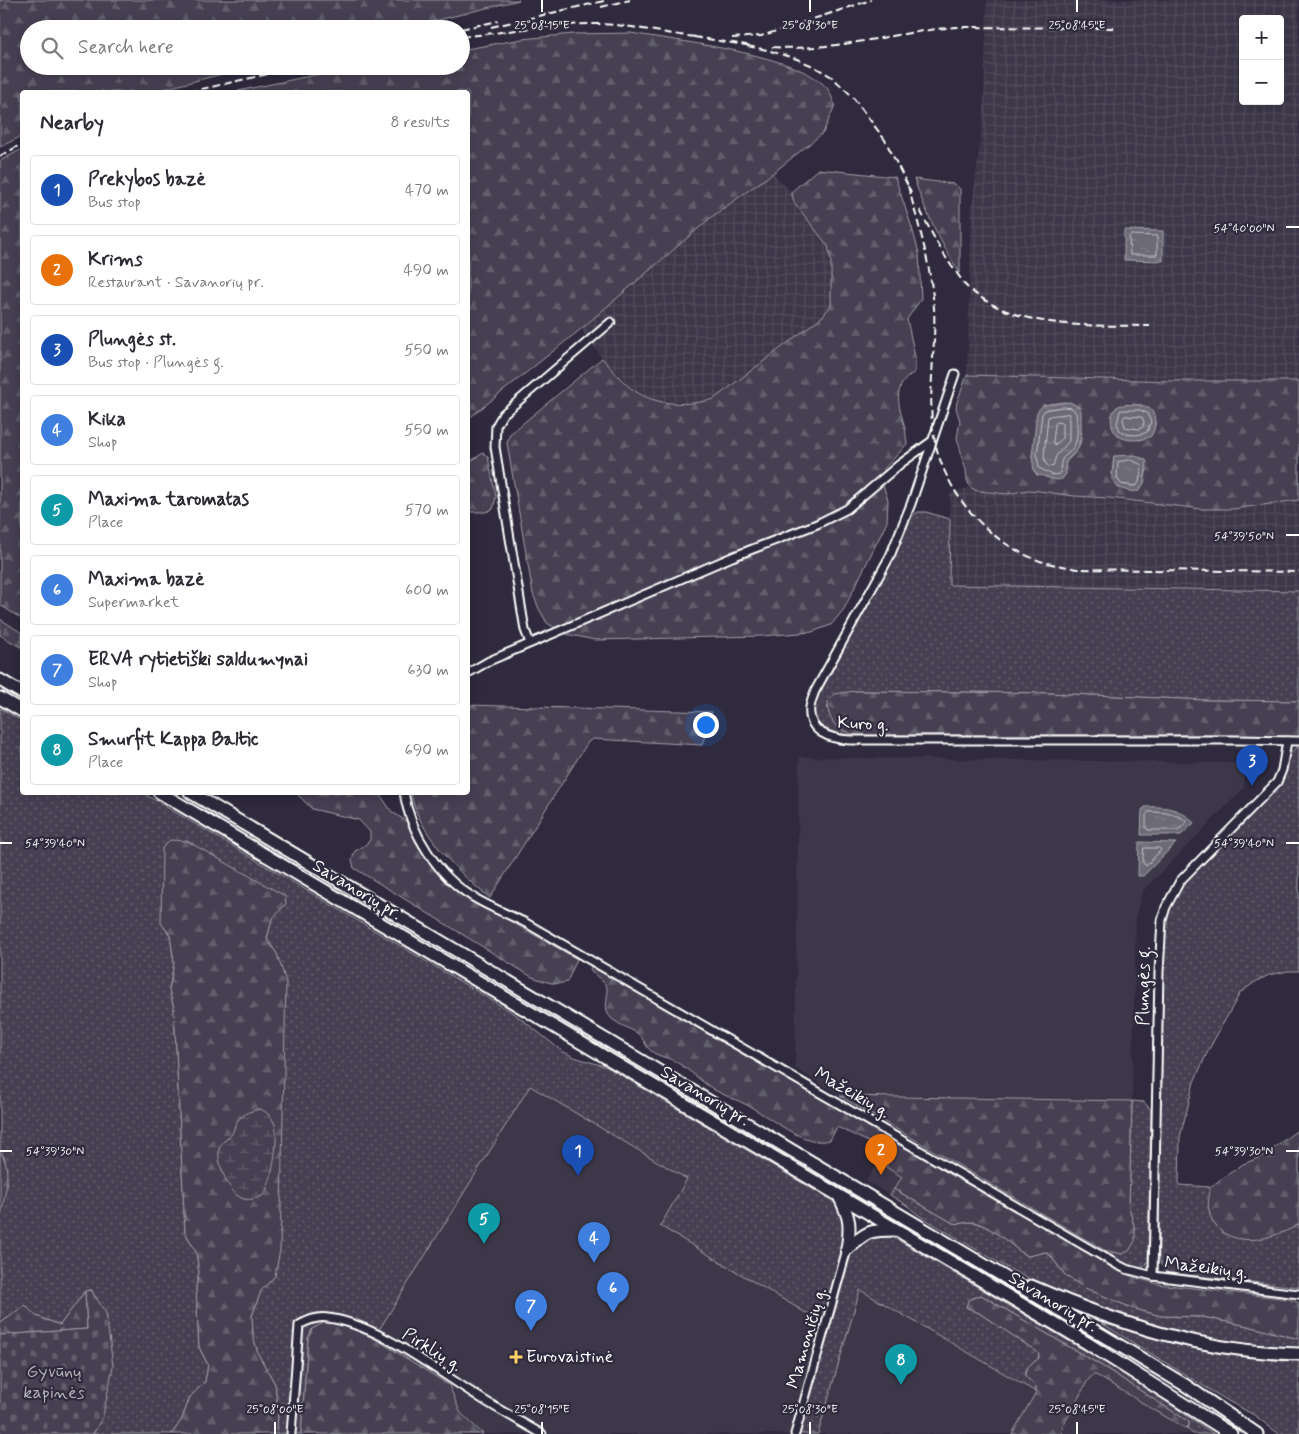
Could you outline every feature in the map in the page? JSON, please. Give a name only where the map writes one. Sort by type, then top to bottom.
[{"type":"highway","points":[[0,680],[20,692]]},
{"type":"highway","points":[[0,698],[20,711]]},
{"type":"highway","name":"Savanorių pr.","points":[[164,795],[1087,1342],[1231,1434]]},
{"type":"highway","name":"Savanorių pr.","points":[[195,795],[1185,1385],[1257,1434]]},
{"type":"highway","points":[[839,1196],[848,1215],[849,1235],[847,1250]]},
{"type":"highway","points":[[847,1250],[867,1232],[898,1230]]},
{"type":"highway","points":[[985,1265],[1082,1307],[1144,1329],[1215,1346],[1256,1352],[1299,1354]]},
{"type":"street","points":[[530,643],[525,630],[496,456],[494,439],[496,426],[503,414],[610,322]]},
{"type":"street","name":"Kuro g.","points":[[955,374],[911,504],[890,556],[815,692],[810,708],[812,719],[817,728],[824,735],[833,739],[850,740],[1299,742]]},
{"type":"street","points":[[470,672],[489,661],[530,643],[732,556],[817,524],[848,509],[900,464],[932,441]]},
{"type":"street","name":"Plungės g.","points":[[1152,1276],[1159,972],[1162,920],[1166,907],[1180,881],[1277,782],[1282,770],[1287,741]]},
{"type":"street","name":"Mažeikių g.","points":[[404,795],[407,810],[423,843],[449,879],[472,897],[534,928],[1116,1264],[1126,1269],[1152,1276],[1299,1294]]},
{"type":"street","name":"Mamoničių g.","points":[[795,1434],[847,1250]]},
{"type":"street","name":"Pirklių g.","points":[[291,1434],[299,1325],[315,1318],[326,1317],[358,1326],[388,1340],[476,1396],[542,1434]]},
{"type":"shaded area","points":[[987,0],[1299,0],[1299,381],[1172,381],[967,375],[972,207],[984,112]]},
{"type":"shaded area","points":[[773,173],[791,192],[794,202],[828,246],[831,262],[831,305],[823,316],[714,399],[700,403],[662,403],[635,391],[602,358],[581,329],[714,215]]},
{"type":"shaded area","points":[[970,487],[977,491],[1008,494],[1028,490],[1202,509],[1233,509],[1299,500],[1299,591],[949,585],[950,494]]},
{"type":"shaded area","points":[[799,757],[1244,763],[1244,788],[1143,891],[1136,914],[1132,1101],[840,1096],[795,1068]]},
{"type":"shaded area","points":[[530,1086],[687,1179],[660,1225],[820,1312],[826,1307],[789,1434],[483,1434],[460,1412],[449,1385],[374,1338]]},
{"type":"shaded area","points":[[878,1162],[902,1177],[890,1195],[866,1181]]},
{"type":"shaded area","points":[[859,1290],[1036,1392],[1012,1434],[818,1434]]},
{"type":"shaded area","points":[[1093,1375],[1186,1428],[1193,1434],[1062,1434],[1063,1426],[1088,1379]]},
{"type":"green space","points":[[0,0],[519,0],[438,20],[20,20],[20,75],[218,75],[160,90],[20,90],[20,137],[0,147]]},
{"type":"green space","points":[[631,33],[705,45],[764,58],[791,66],[812,76],[827,88],[835,105],[823,133],[773,173],[714,215],[581,329],[470,417],[470,90],[243,90],[315,75],[470,75],[470,48],[522,39],[573,34]]},
{"type":"green space","points":[[20,150],[20,618],[0,605],[0,161]]},
{"type":"green space","points":[[818,169],[895,177],[919,253],[921,299],[907,319],[915,357],[915,372],[903,383],[899,395],[907,444],[884,469],[883,485],[888,500],[887,522],[844,609],[831,625],[812,632],[762,636],[595,640],[566,634],[547,623],[533,594],[507,443],[510,434],[602,358],[631,388],[653,400],[684,404],[714,399],[823,316],[831,305],[831,262],[828,246],[794,202],[791,192]]},
{"type":"green space","points":[[914,179],[954,184],[960,189],[960,273],[934,228]]},
{"type":"green space","points":[[967,375],[1172,381],[1299,381],[1299,500],[1233,509],[1202,509],[1028,490],[1008,494],[977,491],[970,487],[967,480],[957,438],[960,421],[956,408]],"holes":[[[1064,402],[1074,404],[1081,434],[1080,445],[1065,466],[1047,478],[1043,475],[1037,475],[1032,456],[1044,405]],[[1124,405],[1141,405],[1156,421],[1153,432],[1140,440],[1118,436]],[[1114,456],[1147,469],[1144,483],[1135,491],[1118,488],[1112,473]]]},
{"type":"green space","points":[[483,453],[488,457],[496,497],[493,509],[486,512],[470,512],[470,462]]},
{"type":"green space","points":[[918,512],[926,512],[950,519],[949,585],[1299,591],[1299,701],[1205,700],[1047,693],[855,691],[827,707],[831,719],[836,726],[855,735],[830,731],[818,723],[815,716],[817,698],[913,515]]},
{"type":"green space","points":[[0,619],[20,632],[20,647],[0,635]]},
{"type":"green space","points":[[855,691],[1047,693],[1205,700],[1299,701],[1299,738],[1227,735],[855,735],[834,724],[829,714],[828,701],[834,694]]},
{"type":"green space","points":[[470,705],[712,712],[702,745],[593,739],[588,742],[490,898],[453,865],[442,852],[422,823],[412,795],[470,795]]},
{"type":"green space","points":[[0,708],[20,720],[20,795],[146,795],[515,1014],[562,1051],[574,1057],[607,1067],[834,1202],[841,1207],[846,1234],[826,1307],[817,1313],[806,1313],[660,1226],[687,1179],[530,1086],[374,1338],[358,1331],[308,1339],[301,1434],[277,1434],[278,1412],[275,1384],[258,1354],[253,1336],[252,1316],[261,1291],[275,1276],[277,954],[267,939],[272,918],[286,904],[161,923],[170,935],[174,963],[169,990],[174,1008],[185,1232],[196,1252],[199,1272],[196,1287],[199,1347],[208,1365],[205,1382],[190,1397],[182,1419],[172,1434],[93,1434],[103,1416],[92,1290],[85,1291],[60,1325],[36,1316],[25,1305],[1,1323],[0,1220],[3,1202],[5,1158],[0,1152]]},
{"type":"green space","points":[[1299,747],[1299,971],[1269,975],[1240,993],[1208,1051],[1194,1082],[1180,1137],[1179,1185],[1210,1187],[1209,1209],[1294,1228],[1299,1224],[1299,1287],[1168,1273],[1161,1265],[1159,1248],[1162,963],[1168,913],[1178,893],[1195,870],[1276,789],[1284,775],[1290,753]]},
{"type":"green space","points":[[298,795],[380,795],[392,812],[406,821],[416,842],[436,870],[457,891],[577,959],[567,982],[554,983],[532,977],[354,868],[352,860],[355,851],[370,840],[370,832],[359,820],[312,809]]},
{"type":"green space","points":[[170,840],[187,841],[285,896],[286,904],[272,919],[267,939],[277,954],[286,982],[280,1250],[275,1276],[261,1291],[252,1316],[253,1336],[258,1354],[275,1384],[278,1412],[277,1434],[172,1434],[182,1419],[190,1397],[205,1382],[208,1365],[199,1347],[196,1287],[199,1272],[196,1252],[185,1232],[174,1008],[169,990],[174,963],[170,935],[161,923],[162,848]],"holes":[[[260,1109],[219,1149],[245,1115]]]},
{"type":"green space","points":[[592,964],[999,1199],[1114,1269],[1158,1284],[1289,1299],[1299,1303],[1299,1339],[1203,1317],[1161,1316],[1132,1308],[1085,1288],[1066,1276],[1050,1255],[1045,1252],[1029,1256],[1025,1255],[983,1225],[974,1222],[953,1223],[894,1189],[902,1177],[886,1167],[891,1155],[881,1148],[837,1127],[830,1140],[820,1141],[787,1130],[747,1105],[721,1094],[677,1063],[651,1051],[639,1035],[617,1023],[608,1015],[606,1008],[606,986],[590,969]]},
{"type":"green space","points":[[840,1096],[1132,1101],[1129,1207],[1135,1230],[1135,1241],[1129,1251],[1122,1254],[1104,1250]]},
{"type":"green space","points":[[1132,1101],[1144,1102],[1151,1110],[1148,1261],[1145,1266],[1139,1268],[1123,1264],[1104,1250],[1122,1254],[1135,1230],[1129,1207]]},
{"type":"green space","points":[[260,1109],[269,1115],[275,1125],[274,1162],[269,1183],[262,1196],[244,1199],[233,1192],[225,1178],[220,1163],[219,1150],[222,1143],[232,1134],[235,1125],[242,1116]]},
{"type":"green space","points":[[1299,1129],[1299,1224],[1275,1235],[1252,1240],[1224,1234],[1212,1220],[1208,1207],[1210,1187],[1243,1164],[1261,1157]]},
{"type":"green space","points":[[0,1152],[4,1159],[7,1176],[0,1220]]},
{"type":"green space","points":[[894,1189],[953,1223],[974,1222],[983,1225],[1025,1255],[1029,1256],[1045,1252],[1050,1255],[1066,1276],[1085,1288],[1132,1308],[1161,1316],[1203,1317],[1299,1339],[1299,1352],[1250,1348],[1141,1325],[1046,1288],[1006,1267],[920,1216],[890,1195]]},
{"type":"green space","points":[[882,1233],[898,1240],[1133,1379],[1214,1434],[1193,1434],[1186,1428],[1189,1426],[1189,1422],[1107,1369],[981,1295],[966,1307],[979,1313],[1039,1354],[1039,1358],[1028,1367],[1025,1376],[1036,1386],[1036,1392],[860,1290],[818,1434],[800,1434],[852,1251],[859,1243]]},
{"type":"green space","name":"Gyvūnų kapinės","points":[[91,1290],[106,1313],[113,1366],[103,1416],[93,1434],[0,1434],[0,1335],[87,1329],[85,1291]]},
{"type":"green space","points":[[85,1291],[87,1329],[0,1335],[0,1321],[1,1323],[25,1305],[36,1316],[60,1325]]},
{"type":"green space","points":[[981,1295],[1107,1369],[1189,1422],[1189,1426],[1186,1428],[1181,1426],[1096,1375],[1093,1375],[1088,1380],[1063,1426],[1062,1434],[1012,1434],[1036,1392],[1036,1386],[1025,1376],[1028,1367],[1039,1358],[1039,1354],[979,1313],[966,1307],[968,1300]]},
{"type":"green space","points":[[325,1322],[340,1324],[374,1338],[449,1385],[460,1412],[483,1434],[301,1434],[308,1339],[312,1329]]},
{"type":"green space","points":[[1101,1323],[1193,1346],[1299,1359],[1299,1434],[1279,1434],[1254,1415]]},
{"type":"water","points":[[1124,230],[1163,231],[1163,261],[1124,260]]},
{"type":"water","points":[[1070,402],[1079,407],[1081,411],[1081,434],[1078,449],[1065,462],[1066,474],[1062,479],[1055,480],[1037,475],[1034,471],[1032,456],[1037,412],[1043,405]]},
{"type":"water","points":[[1122,405],[1141,405],[1150,409],[1155,417],[1155,427],[1151,436],[1134,440],[1125,439],[1117,435],[1111,421],[1114,409]]},
{"type":"water","points":[[1132,455],[1145,459],[1147,462],[1144,483],[1139,491],[1123,490],[1112,479],[1114,456]]},
{"type":"water","points":[[1145,807],[1172,809],[1184,814],[1194,823],[1181,835],[1141,835],[1142,810]]},
{"type":"water","points":[[1139,842],[1176,843],[1143,876],[1138,876]]},
{"type":"railway","points":[[491,27],[608,0]]},
{"type":"railway","points":[[601,7],[630,0]]},
{"type":"railway","points":[[732,38],[761,36],[871,0]]},
{"type":"railway","points":[[470,27],[498,21]]},
{"type":"railway","points":[[470,36],[579,24],[609,24],[700,37]]},
{"type":"railway","points":[[772,47],[819,47],[956,27],[1113,28]]},
{"type":"railway","points":[[694,37],[752,46]]},
{"type":"railway","points":[[747,46],[797,59],[832,77],[852,96],[885,140],[911,192]]},
{"type":"railway","points":[[198,90],[264,75]]},
{"type":"railway","points":[[0,156],[20,145]]},
{"type":"railway","points":[[908,186],[924,246],[934,308],[931,408],[936,445],[943,467],[953,488],[966,507],[982,524],[999,539],[1019,552],[1040,561],[1077,569],[1299,572]]},
{"type":"railway","points":[[920,210],[932,234],[964,284],[987,301],[1008,312],[1054,323],[1150,326]]},
{"type":"place","name":"Plungės st.","points":[[1252,786]]},
{"type":"place","name":"Krims","points":[[881,1175]]},
{"type":"place","name":"Prekybos bazė","points":[[578,1176]]},
{"type":"place","name":"Maxima taromatas","points":[[484,1244]]},
{"type":"place","name":"Kika","points":[[594,1263]]},
{"type":"place","name":"Maxima bazė","points":[[613,1313]]},
{"type":"place","name":"ERVA rytietiški saldumynai","points":[[531,1331]]},
{"type":"place","name":"Eurovaistinė","points":[[516,1357]]},
{"type":"place","name":"Smurfit Kappa Baltic","points":[[901,1385]]}]
